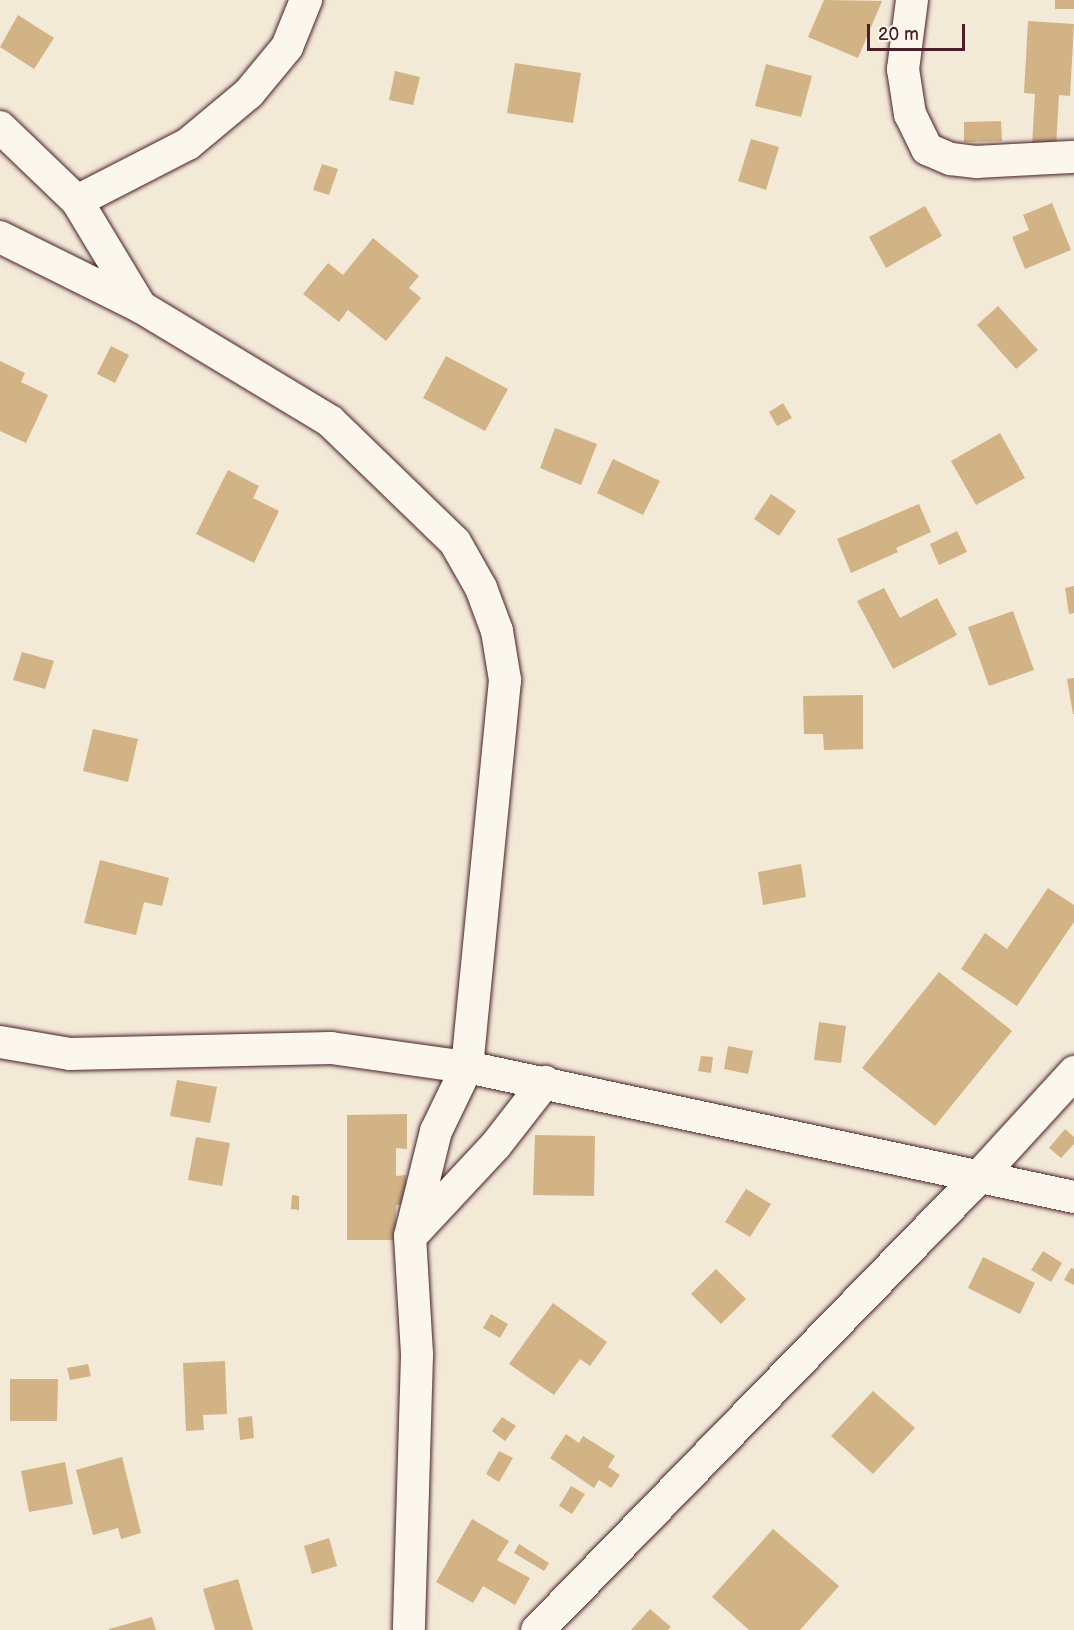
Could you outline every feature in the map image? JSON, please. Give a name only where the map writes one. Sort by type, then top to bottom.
[{"type":"street","points":[[77,201],[188,144],[249,93],[287,47],[306,0]]},
{"type":"street","points":[[912,0],[903,69],[910,114],[927,149],[951,159],[976,162],[1074,157]]},
{"type":"street","points":[[0,127],[77,201],[141,308]]},
{"type":"street","points":[[0,237],[141,308],[330,421],[455,542],[481,588],[497,631],[505,680],[467,1067],[436,1131],[410,1236],[417,1355],[410,1630]]},
{"type":"street","points":[[0,1042],[70,1054],[331,1048],[467,1067],[1074,1197]]},
{"type":"street","points":[[537,1630],[977,1178],[1074,1072]]},
{"type":"street","points":[[410,1236],[496,1145],[545,1082]]},
{"type":"building","points":[[824,0],[882,1],[858,58],[808,37]]},
{"type":"building","points":[[1055,0],[1074,0],[1074,9],[1055,9]]},
{"type":"building","points":[[18,15],[54,38],[34,69],[0,47]]},
{"type":"building","points":[[1028,21],[1074,24],[1070,96],[1059,95],[1056,147],[1032,146],[1035,94],[1024,93]]},
{"type":"building","points":[[515,63],[581,73],[573,123],[507,113]]},
{"type":"building","points":[[766,64],[812,76],[801,117],[755,106]]},
{"type":"building","points":[[395,71],[420,77],[413,105],[389,100]]},
{"type":"building","points":[[1001,121],[1002,141],[964,142],[964,122]]},
{"type":"building","points":[[751,139],[779,147],[766,190],[738,181]]},
{"type":"building","points":[[322,164],[338,169],[329,195],[313,190]]},
{"type":"building","points":[[1052,203],[1071,250],[1025,269],[1012,237],[1029,230],[1023,215]]},
{"type":"building","points":[[925,206],[942,236],[886,268],[869,237]]},
{"type":"building","points":[[373,238],[419,276],[409,288],[421,298],[386,341],[348,310],[339,322],[303,294],[328,263],[343,275]]},
{"type":"building","points":[[998,306],[1038,350],[1016,369],[977,325]]},
{"type":"building","points":[[111,346],[129,355],[115,383],[97,374]]},
{"type":"building","points":[[446,356],[508,389],[485,431],[423,398]]},
{"type":"building","points":[[0,361],[25,373],[21,382],[48,395],[26,443],[0,431]]},
{"type":"building","points":[[783,403],[792,418],[777,426],[769,412]]},
{"type":"building","points":[[555,428],[597,444],[581,485],[540,468]]},
{"type":"building","points":[[1000,433],[1025,478],[976,505],[951,461]]},
{"type":"building","points":[[613,459],[660,481],[643,515],[597,493]]},
{"type":"building","points":[[228,470],[259,486],[253,498],[279,511],[254,563],[196,534]]},
{"type":"building","points":[[771,494],[796,511],[779,536],[754,519]]},
{"type":"building","points":[[919,504],[931,532],[896,548],[898,552],[851,573],[837,539]]},
{"type":"building","points":[[957,531],[967,552],[939,565],[930,544]]},
{"type":"building","points":[[1074,586],[1074,613],[1069,614],[1065,588]]},
{"type":"building","points":[[884,588],[900,618],[937,598],[957,635],[893,669],[857,601]]},
{"type":"building","points":[[1013,611],[1034,670],[989,686],[968,627]]},
{"type":"building","points":[[22,652],[54,661],[45,689],[13,680]]},
{"type":"building","points":[[1074,678],[1074,714],[1073,714],[1067,679]]},
{"type":"building","points":[[863,695],[863,749],[824,750],[823,734],[804,734],[803,696]]},
{"type":"building","points":[[93,729],[138,739],[128,782],[83,771]]},
{"type":"building","points":[[100,860],[169,878],[162,906],[144,902],[136,935],[84,923]]},
{"type":"building","points":[[801,864],[806,897],[763,905],[758,872]]},
{"type":"building","points":[[1048,888],[1074,905],[1074,922],[1017,1006],[961,969],[985,933],[1007,949]]},
{"type":"building","points":[[939,972],[1012,1031],[935,1126],[862,1068]]},
{"type":"building","points":[[819,1022],[846,1026],[841,1063],[814,1060]]},
{"type":"building","points":[[728,1046],[753,1051],[748,1074],[724,1069]]},
{"type":"building","points":[[701,1056],[713,1057],[711,1073],[698,1071]]},
{"type":"building","points":[[177,1080],[217,1087],[210,1123],[170,1116]]},
{"type":"building","points":[[407,1114],[407,1149],[396,1148],[396,1176],[406,1175],[406,1204],[396,1205],[395,1240],[347,1240],[347,1115]]},
{"type":"building","points":[[1065,1129],[1074,1137],[1074,1144],[1061,1158],[1049,1148]]},
{"type":"building","points":[[535,1135],[595,1136],[594,1196],[533,1195]]},
{"type":"building","points":[[196,1137],[230,1143],[222,1186],[188,1180]]},
{"type":"building","points":[[746,1189],[771,1204],[750,1237],[725,1222]]},
{"type":"building","points":[[292,1195],[299,1196],[299,1210],[291,1209]]},
{"type":"building","points":[[1043,1251],[1062,1263],[1051,1282],[1031,1270]]},
{"type":"building","points":[[983,1257],[1035,1283],[1020,1314],[968,1288]]},
{"type":"building","points":[[1071,1268],[1074,1269],[1074,1285],[1064,1280]]},
{"type":"building","points":[[716,1269],[746,1299],[721,1324],[691,1294]]},
{"type":"building","points":[[553,1303],[607,1342],[590,1366],[580,1359],[554,1395],[509,1364]]},
{"type":"building","points":[[491,1314],[508,1324],[500,1338],[483,1328]]},
{"type":"building","points":[[225,1361],[227,1414],[203,1415],[204,1430],[186,1431],[183,1363]]},
{"type":"building","points":[[88,1364],[91,1376],[70,1380],[67,1368]]},
{"type":"building","points":[[10,1379],[58,1379],[57,1421],[10,1421]]},
{"type":"building","points":[[873,1391],[915,1428],[873,1474],[831,1436]]},
{"type":"building","points":[[252,1416],[254,1438],[240,1440],[238,1418]]},
{"type":"building","points":[[502,1417],[516,1426],[505,1441],[492,1431]]},
{"type":"building","points":[[566,1434],[579,1443],[583,1436],[615,1456],[608,1467],[620,1475],[611,1488],[599,1480],[594,1488],[550,1458]]},
{"type":"building","points":[[499,1451],[513,1458],[499,1482],[486,1474]]},
{"type":"building","points":[[122,1457],[141,1533],[121,1539],[118,1528],[93,1535],[76,1470]]},
{"type":"building","points":[[65,1462],[73,1504],[29,1512],[21,1471]]},
{"type":"building","points":[[571,1486],[585,1494],[572,1514],[559,1506]]},
{"type":"building","points":[[472,1519],[509,1541],[497,1560],[530,1578],[515,1605],[483,1586],[473,1603],[436,1582]]},
{"type":"building","points":[[773,1529],[839,1586],[800,1630],[749,1630],[712,1597]]},
{"type":"building","points":[[329,1538],[337,1566],[312,1574],[304,1546]]},
{"type":"building","points":[[519,1544],[549,1563],[544,1571],[514,1553]]},
{"type":"building","points":[[238,1579],[253,1630],[215,1630],[203,1589]]},
{"type":"building","points":[[650,1609],[671,1627],[668,1630],[631,1630]]},
{"type":"building","points":[[152,1617],[156,1630],[109,1630],[109,1629]]}]
